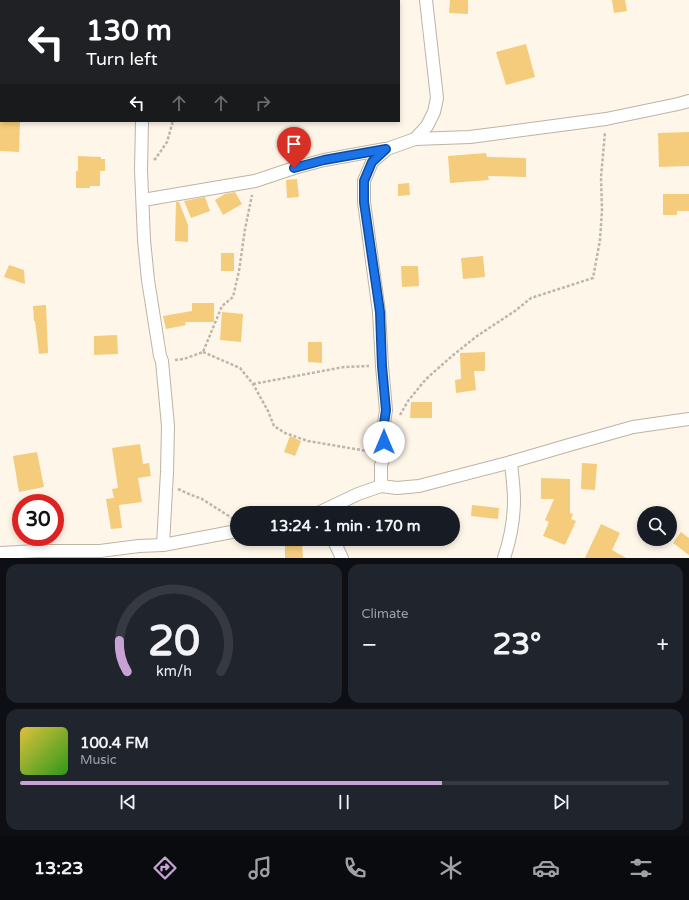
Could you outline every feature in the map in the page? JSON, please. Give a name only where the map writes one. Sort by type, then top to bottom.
[{"type":"street","points":[[415,139],[427,126],[434,112],[437,98],[426,0]]},
{"type":"street","points":[[142,200],[255,181],[324,160],[386,149],[415,139],[470,137],[606,119],[689,101]]},
{"type":"street","points":[[142,122],[141,170],[144,240],[148,280],[162,361],[168,426],[163,545]]},
{"type":"street","points":[[381,486],[381,465],[385,454],[383,430],[386,410],[382,366],[380,312],[364,202],[364,181],[372,162],[386,149]]},
{"type":"street","points":[[333,506],[358,494],[381,486],[397,488],[419,486],[511,462],[633,427],[689,419]]},
{"type":"street","points":[[504,558],[512,525],[514,500],[511,462]]},
{"type":"street","points":[[0,553],[37,551],[101,555],[139,546],[163,545],[230,532]]},
{"type":"street","points":[[336,546],[342,558]]},
{"type":"path","points":[[383,430],[397,419],[408,401],[426,379],[477,336],[531,298],[594,278],[600,240],[602,210],[601,177],[606,119]]},
{"type":"path","points":[[141,170],[156,158],[167,142],[173,122]]},
{"type":"path","points":[[203,352],[222,306],[232,297],[255,181]]},
{"type":"path","points":[[162,361],[184,359],[203,352],[240,368],[253,384],[268,411],[274,426],[284,433],[308,441],[332,446],[385,454]]},
{"type":"path","points":[[253,384],[344,367],[382,366]]},
{"type":"path","points":[[166,483],[202,499],[230,517]]},
{"type":"building","points":[[450,0],[468,0],[468,14],[449,13]]},
{"type":"building","points":[[612,0],[625,0],[627,11],[614,13]]},
{"type":"building","points":[[526,44],[535,77],[506,85],[496,52]]},
{"type":"building","points":[[0,122],[20,122],[19,152],[0,151]]},
{"type":"building","points":[[689,132],[689,166],[659,167],[658,133]]},
{"type":"building","points":[[486,153],[487,157],[526,158],[526,177],[488,176],[489,180],[450,183],[448,156]]},
{"type":"building","points":[[78,156],[101,157],[101,159],[105,159],[105,171],[100,171],[100,186],[76,188]]},
{"type":"building","points":[[297,179],[299,197],[287,198],[286,180]]},
{"type":"building","points":[[409,183],[410,195],[398,196],[398,184]]},
{"type":"building","points":[[235,192],[242,204],[223,215],[215,200],[225,194]]},
{"type":"building","points":[[663,194],[689,194],[689,211],[677,211],[677,215],[663,215]]},
{"type":"building","points":[[205,197],[210,211],[191,218],[184,201]]},
{"type":"building","points":[[176,202],[179,202],[188,225],[188,242],[175,241]]},
{"type":"building","points":[[221,253],[234,253],[234,271],[221,271]]},
{"type":"building","points":[[483,256],[485,277],[463,279],[461,258]]},
{"type":"building","points":[[9,265],[24,270],[25,284],[4,277]]},
{"type":"building","points":[[401,266],[418,266],[419,286],[402,287]]},
{"type":"building","points":[[192,303],[214,303],[214,322],[185,322],[186,325],[166,329],[163,316],[192,311]]},
{"type":"building","points":[[46,305],[48,353],[39,354],[33,306]]},
{"type":"building","points":[[222,312],[243,314],[241,342],[220,340]]},
{"type":"building","points":[[117,335],[118,354],[94,355],[94,336]]},
{"type":"building","points":[[308,342],[322,342],[322,363],[308,362]]},
{"type":"building","points":[[485,352],[485,371],[474,371],[476,390],[456,393],[455,380],[461,379],[460,353]]},
{"type":"building","points":[[411,402],[432,402],[432,418],[410,418]]},
{"type":"building","points":[[290,436],[301,441],[295,456],[284,452]]},
{"type":"building","points":[[140,444],[143,464],[149,463],[151,476],[138,478],[142,502],[119,505],[122,528],[111,529],[106,499],[114,498],[112,489],[118,488],[112,448]]},
{"type":"building","points":[[37,452],[44,487],[19,492],[13,456]]},
{"type":"building","points":[[582,463],[597,464],[595,490],[581,489]]},
{"type":"building","points":[[541,478],[570,479],[570,513],[573,514],[571,519],[576,521],[565,545],[543,536],[549,522],[545,520],[554,499],[541,499]]},
{"type":"building","points":[[472,505],[499,508],[498,519],[471,516]]},
{"type":"building","points":[[601,524],[620,533],[612,550],[626,558],[585,558]]},
{"type":"building","points":[[681,532],[689,538],[689,555],[677,546],[677,538]]},
{"type":"building","points":[[285,546],[302,546],[303,558],[285,558]]},
{"type":"route","points":[[294,168],[324,160],[386,149],[372,162],[364,181],[364,202],[380,312],[382,366],[386,410],[383,430],[384,442]]}]
